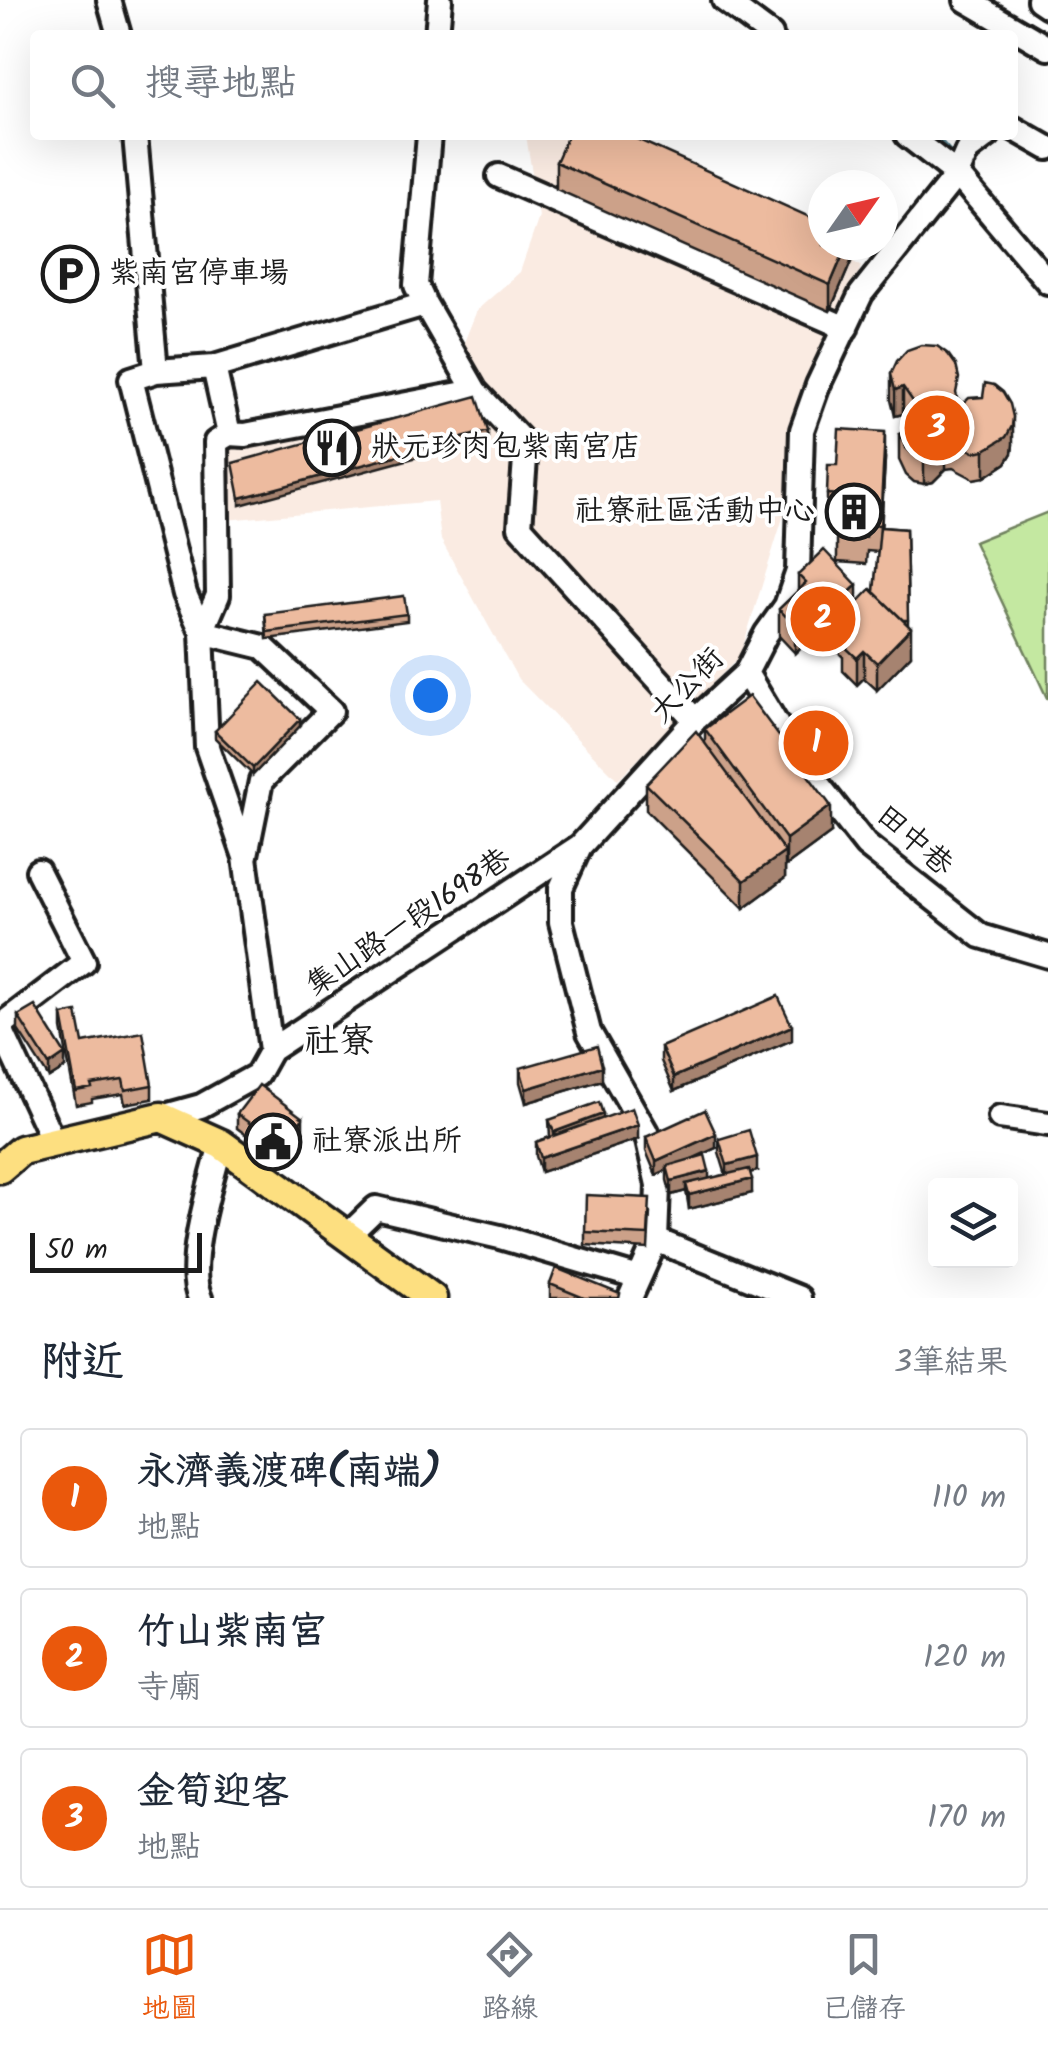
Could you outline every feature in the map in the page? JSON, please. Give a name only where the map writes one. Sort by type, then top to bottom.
[{"type":"main road","points":[[0,1168],[21,1150],[161,1117],[221,1144],[432,1298]]},
{"type":"street","points":[[110,0],[118,30]]},
{"type":"street","points":[[437,30],[440,0]]},
{"type":"street","points":[[724,0],[765,30]]},
{"type":"street","points":[[966,0],[1017,30]]},
{"type":"street","points":[[1039,0],[1048,6]]},
{"type":"street","points":[[1018,30],[1048,48]]},
{"type":"street","points":[[1018,131],[1048,148]]},
{"type":"street","points":[[136,140],[156,371]]},
{"type":"street","points":[[429,140],[416,285],[474,391],[526,445],[520,528],[695,720]]},
{"type":"street","points":[[913,140],[957,174],[1048,282]]},
{"type":"street","name":"大公街","points":[[635,1288],[656,1240],[658,1185],[646,1132],[589,1032],[561,922],[561,888],[580,846],[695,720],[746,674],[766,634],[786,606],[798,571],[802,430],[818,385],[861,294],[957,174],[967,150],[981,140]]},
{"type":"street","points":[[499,176],[846,328]]},
{"type":"street","points":[[202,632],[185,594],[131,379],[156,371],[214,367],[424,304]]},
{"type":"street","points":[[214,367],[229,434]]},
{"type":"street","points":[[202,632],[218,596],[216,442],[229,434],[474,391]]},
{"type":"street","points":[[202,632],[263,647],[332,711],[261,781],[245,857]]},
{"type":"street","name":"集山路一段1698巷","points":[[202,632],[206,747],[245,857],[271,1050]]},
{"type":"street","name":"田中巷","points":[[746,674],[794,755],[866,845],[981,936],[1048,956]]},
{"type":"street","name":"集山路一段1698巷","points":[[161,1117],[201,1106],[257,1075],[271,1050],[580,846]]},
{"type":"street","points":[[38,871],[84,962],[0,1026],[52,1141]]},
{"type":"street","points":[[1000,1117],[1048,1124]]},
{"type":"street","points":[[200,1298],[196,1289],[198,1234],[221,1144]]},
{"type":"street","points":[[348,1235],[376,1208],[500,1237],[635,1288]]},
{"type":"street","points":[[656,1240],[799,1298]]},
{"type":"shaded area","points":[[527,140],[626,140],[808,238],[808,260],[850,260],[861,266],[740,656],[618,780],[518,679],[441,540],[436,501],[225,520],[228,448],[486,393],[463,345],[477,310],[520,272],[539,217]]},
{"type":"green space","points":[[1048,512],[1048,698],[1047,698],[974,542]]},
{"type":"building","points":[[566,140],[639,140],[808,216],[808,260],[841,260],[830,285],[556,162]]},
{"type":"building","points":[[921,345],[937,346],[956,365],[958,400],[964,403],[969,398],[983,397],[985,383],[1003,392],[1013,417],[1006,437],[974,452],[953,441],[946,442],[933,456],[924,458],[906,448],[899,434],[919,417],[919,410],[903,387],[895,390],[891,374],[907,350]]},
{"type":"building","points":[[477,396],[488,431],[240,498],[233,463]]},
{"type":"building","name":"社寮社區活動中心","points":[[839,429],[885,432],[880,525],[867,524],[866,537],[837,535],[839,495],[827,494],[828,465],[837,465]]},
{"type":"building","points":[[880,527],[906,529],[908,620],[903,620],[874,592]]},
{"type":"building","points":[[824,550],[857,585],[831,610],[822,601],[795,626],[779,609],[806,583],[798,575]]},
{"type":"building","points":[[871,589],[911,628],[877,663],[864,651],[857,658],[843,645],[850,637],[837,624]]},
{"type":"building","points":[[404,596],[407,614],[267,632],[265,614]]},
{"type":"building","points":[[262,682],[300,719],[253,768],[215,731]]},
{"type":"building","points":[[749,696],[831,806],[786,839],[705,729]]},
{"type":"building","points":[[696,731],[785,852],[744,881],[646,784]]},
{"type":"building","points":[[778,996],[792,1026],[674,1077],[661,1047]]},
{"type":"building","points":[[35,1006],[65,1054],[49,1065],[18,1016]]},
{"type":"building","points":[[77,1012],[83,1043],[143,1032],[152,1085],[125,1090],[123,1080],[76,1091],[62,1015]]},
{"type":"building","points":[[597,1046],[602,1066],[526,1089],[520,1068]]},
{"type":"building","points":[[259,1085],[303,1118],[282,1147],[237,1114]]},
{"type":"building","points":[[599,1102],[603,1114],[554,1132],[549,1120]]},
{"type":"building","points":[[632,1108],[638,1125],[541,1158],[536,1142]]},
{"type":"building","points":[[705,1110],[716,1134],[656,1161],[646,1137]]},
{"type":"building","points":[[749,1130],[757,1157],[727,1165],[719,1139]]},
{"type":"building","points":[[705,1155],[709,1171],[671,1181],[667,1166]]},
{"type":"building","points":[[749,1169],[752,1179],[689,1195],[686,1184]]},
{"type":"building","points":[[586,1195],[650,1198],[648,1235],[585,1232]]},
{"type":"building","points":[[556,1268],[620,1294],[619,1298],[584,1298],[550,1284]]},
{"type":"waterway","points":[[937,140],[958,162]]},
{"type":"waterway","points":[[1032,246],[1048,264]]},
{"type":"place","name":"紫南宮停車場","points":[[70,274]]},
{"type":"place","name":"金筍迎客","points":[[937,428]]},
{"type":"place","name":"狀元珍肉包紫南宮店","points":[[332,448]]},
{"type":"place","name":"社寮社區活動中心","points":[[854,512]]},
{"type":"place","name":"竹山紫南宮","points":[[823,619]]},
{"type":"place","name":"永濟義渡碑(南端)","points":[[816,743]]},
{"type":"place","name":"社寮派出所","points":[[273,1142]]},
{"type":"district","name":"社寮","points":[[339,1043]]}]
